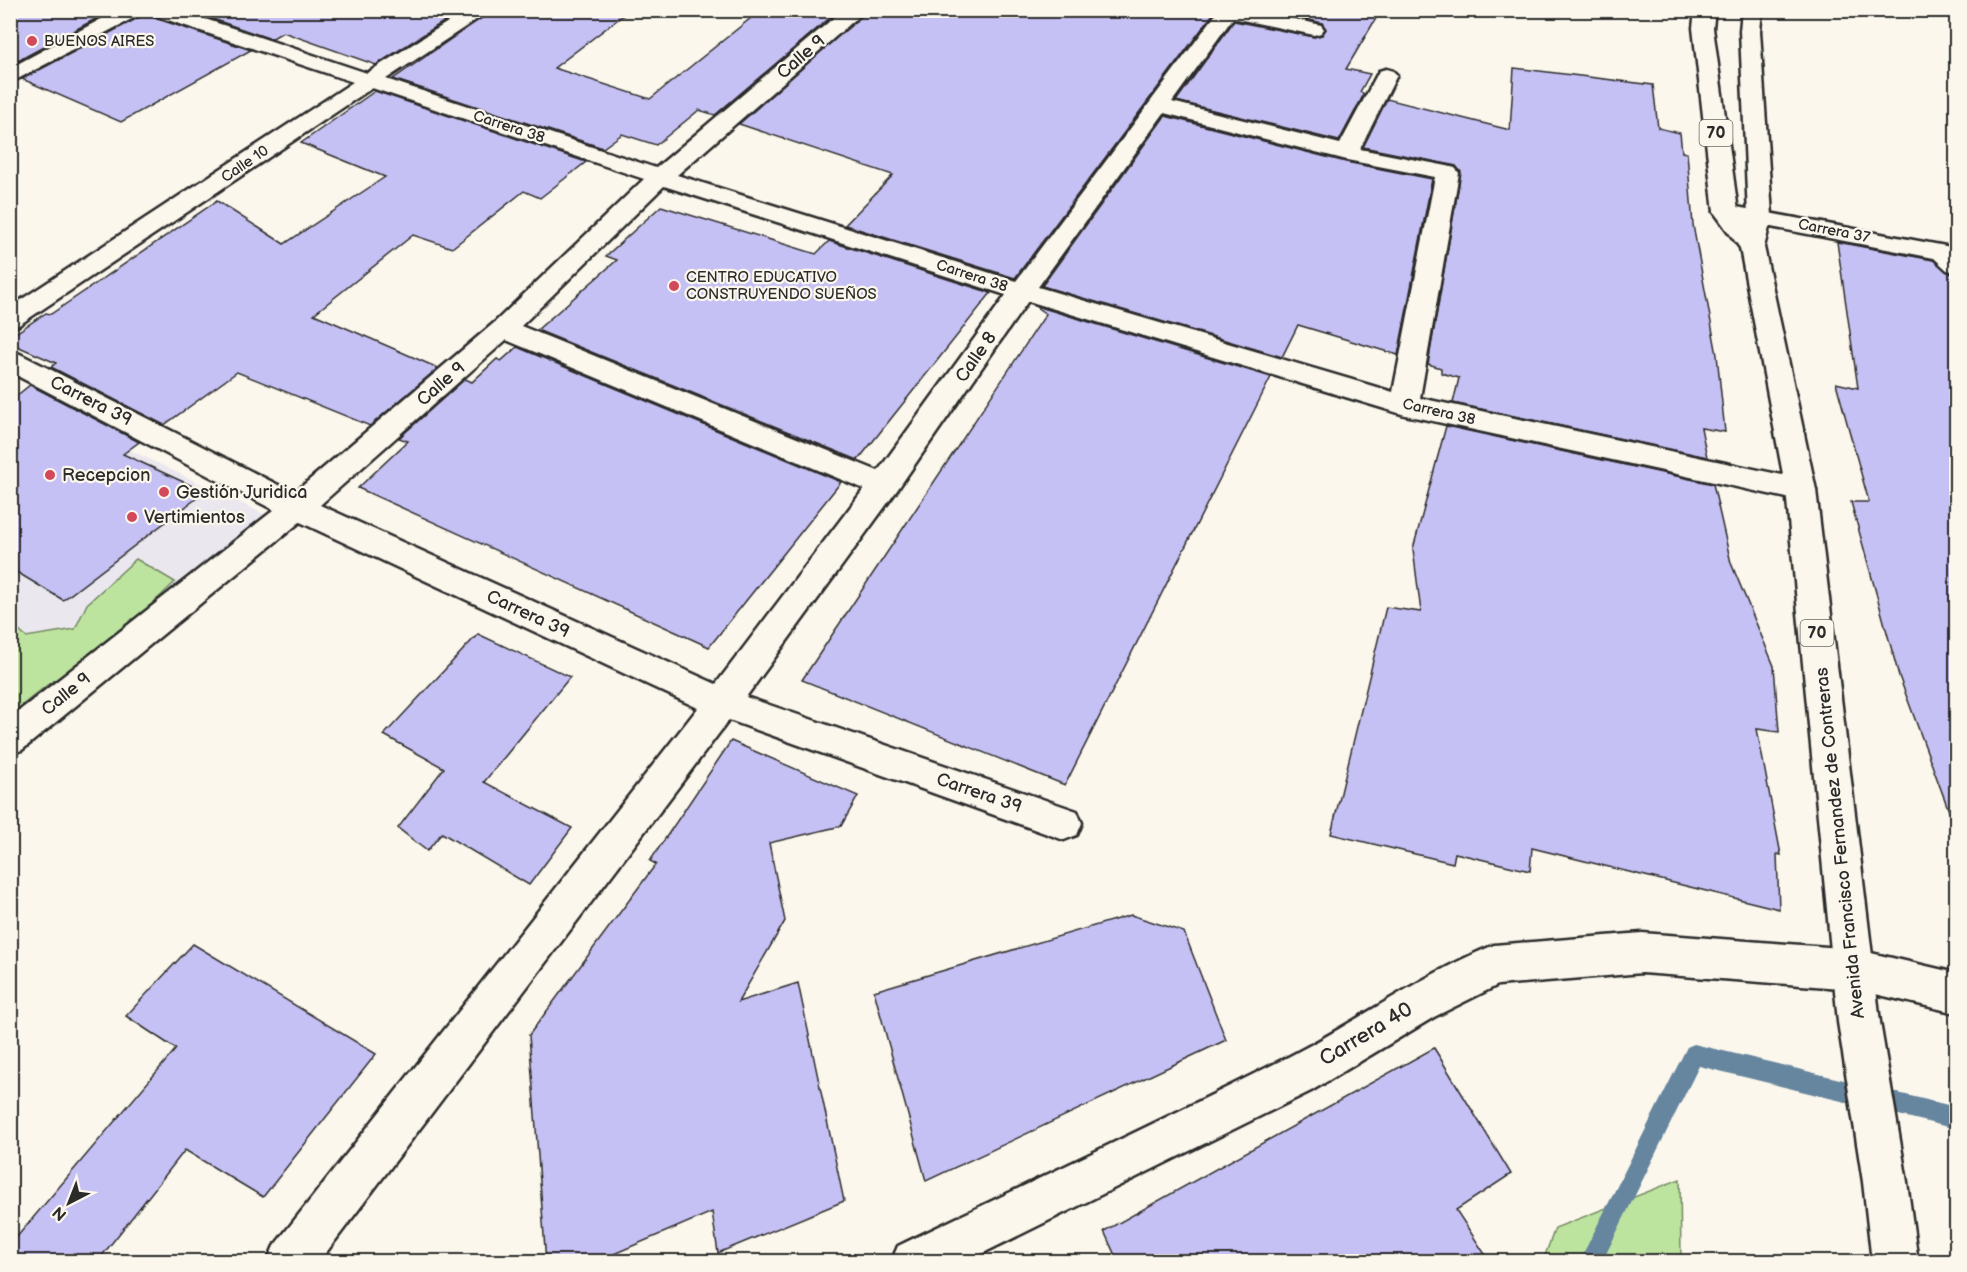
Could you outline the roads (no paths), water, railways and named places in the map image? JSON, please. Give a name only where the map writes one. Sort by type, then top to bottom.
[{"type":"street","points":[[10,77],[134,10]]},
{"type":"street","name":"Carrera 38","points":[[157,10],[660,177],[1022,291],[1405,405],[1802,490]]},
{"type":"street","name":"Calle 10","points":[[10,320],[369,81],[481,10]]},
{"type":"street","name":"Calle 9","points":[[10,739],[297,508],[503,329],[660,177],[855,10]]},
{"type":"street","name":"Carrera 37","points":[[1705,10],[1703,28],[1726,212],[1756,232],[1949,258]]},
{"type":"street","name":"Avenida Francisco Fernandez de Contreras","points":[[1752,10],[1750,31],[1756,232],[1802,490],[1858,1022],[1885,1182],[1895,1262]]},
{"type":"street","points":[[1229,11],[1314,28]]},
{"type":"street","name":"Calle 8","points":[[290,1262],[722,703],[884,485],[1022,291],[1229,11]]},
{"type":"street","points":[[1347,153],[1386,75]]},
{"type":"street","points":[[1159,105],[1347,153],[1447,173],[1405,405]]},
{"type":"street","points":[[503,329],[884,485]]},
{"type":"street","name":"Carrera 39","points":[[10,360],[297,508],[722,703],[1064,823]]},
{"type":"street","name":"Carrera 40","points":[[914,1262],[1296,1076],[1420,1003],[1494,964],[1642,953],[1854,969]]},
{"type":"street","points":[[1854,969],[1956,993]]},
{"type":"waterway","points":[[1590,1262],[1694,1054],[1956,1118]]},
{"type":"place","name":"BUENOS AIRES","points":[[32,41]]},
{"type":"place","name":"CENTRO EDUCATIVO CONSTRUYENDO SUEÑOS","points":[[674,286]]},
{"type":"place","name":"Recepcion","points":[[50,475]]},
{"type":"place","name":"Gestión Juridica","points":[[164,492]]},
{"type":"place","name":"Vertimientos","points":[[132,517]]}]
